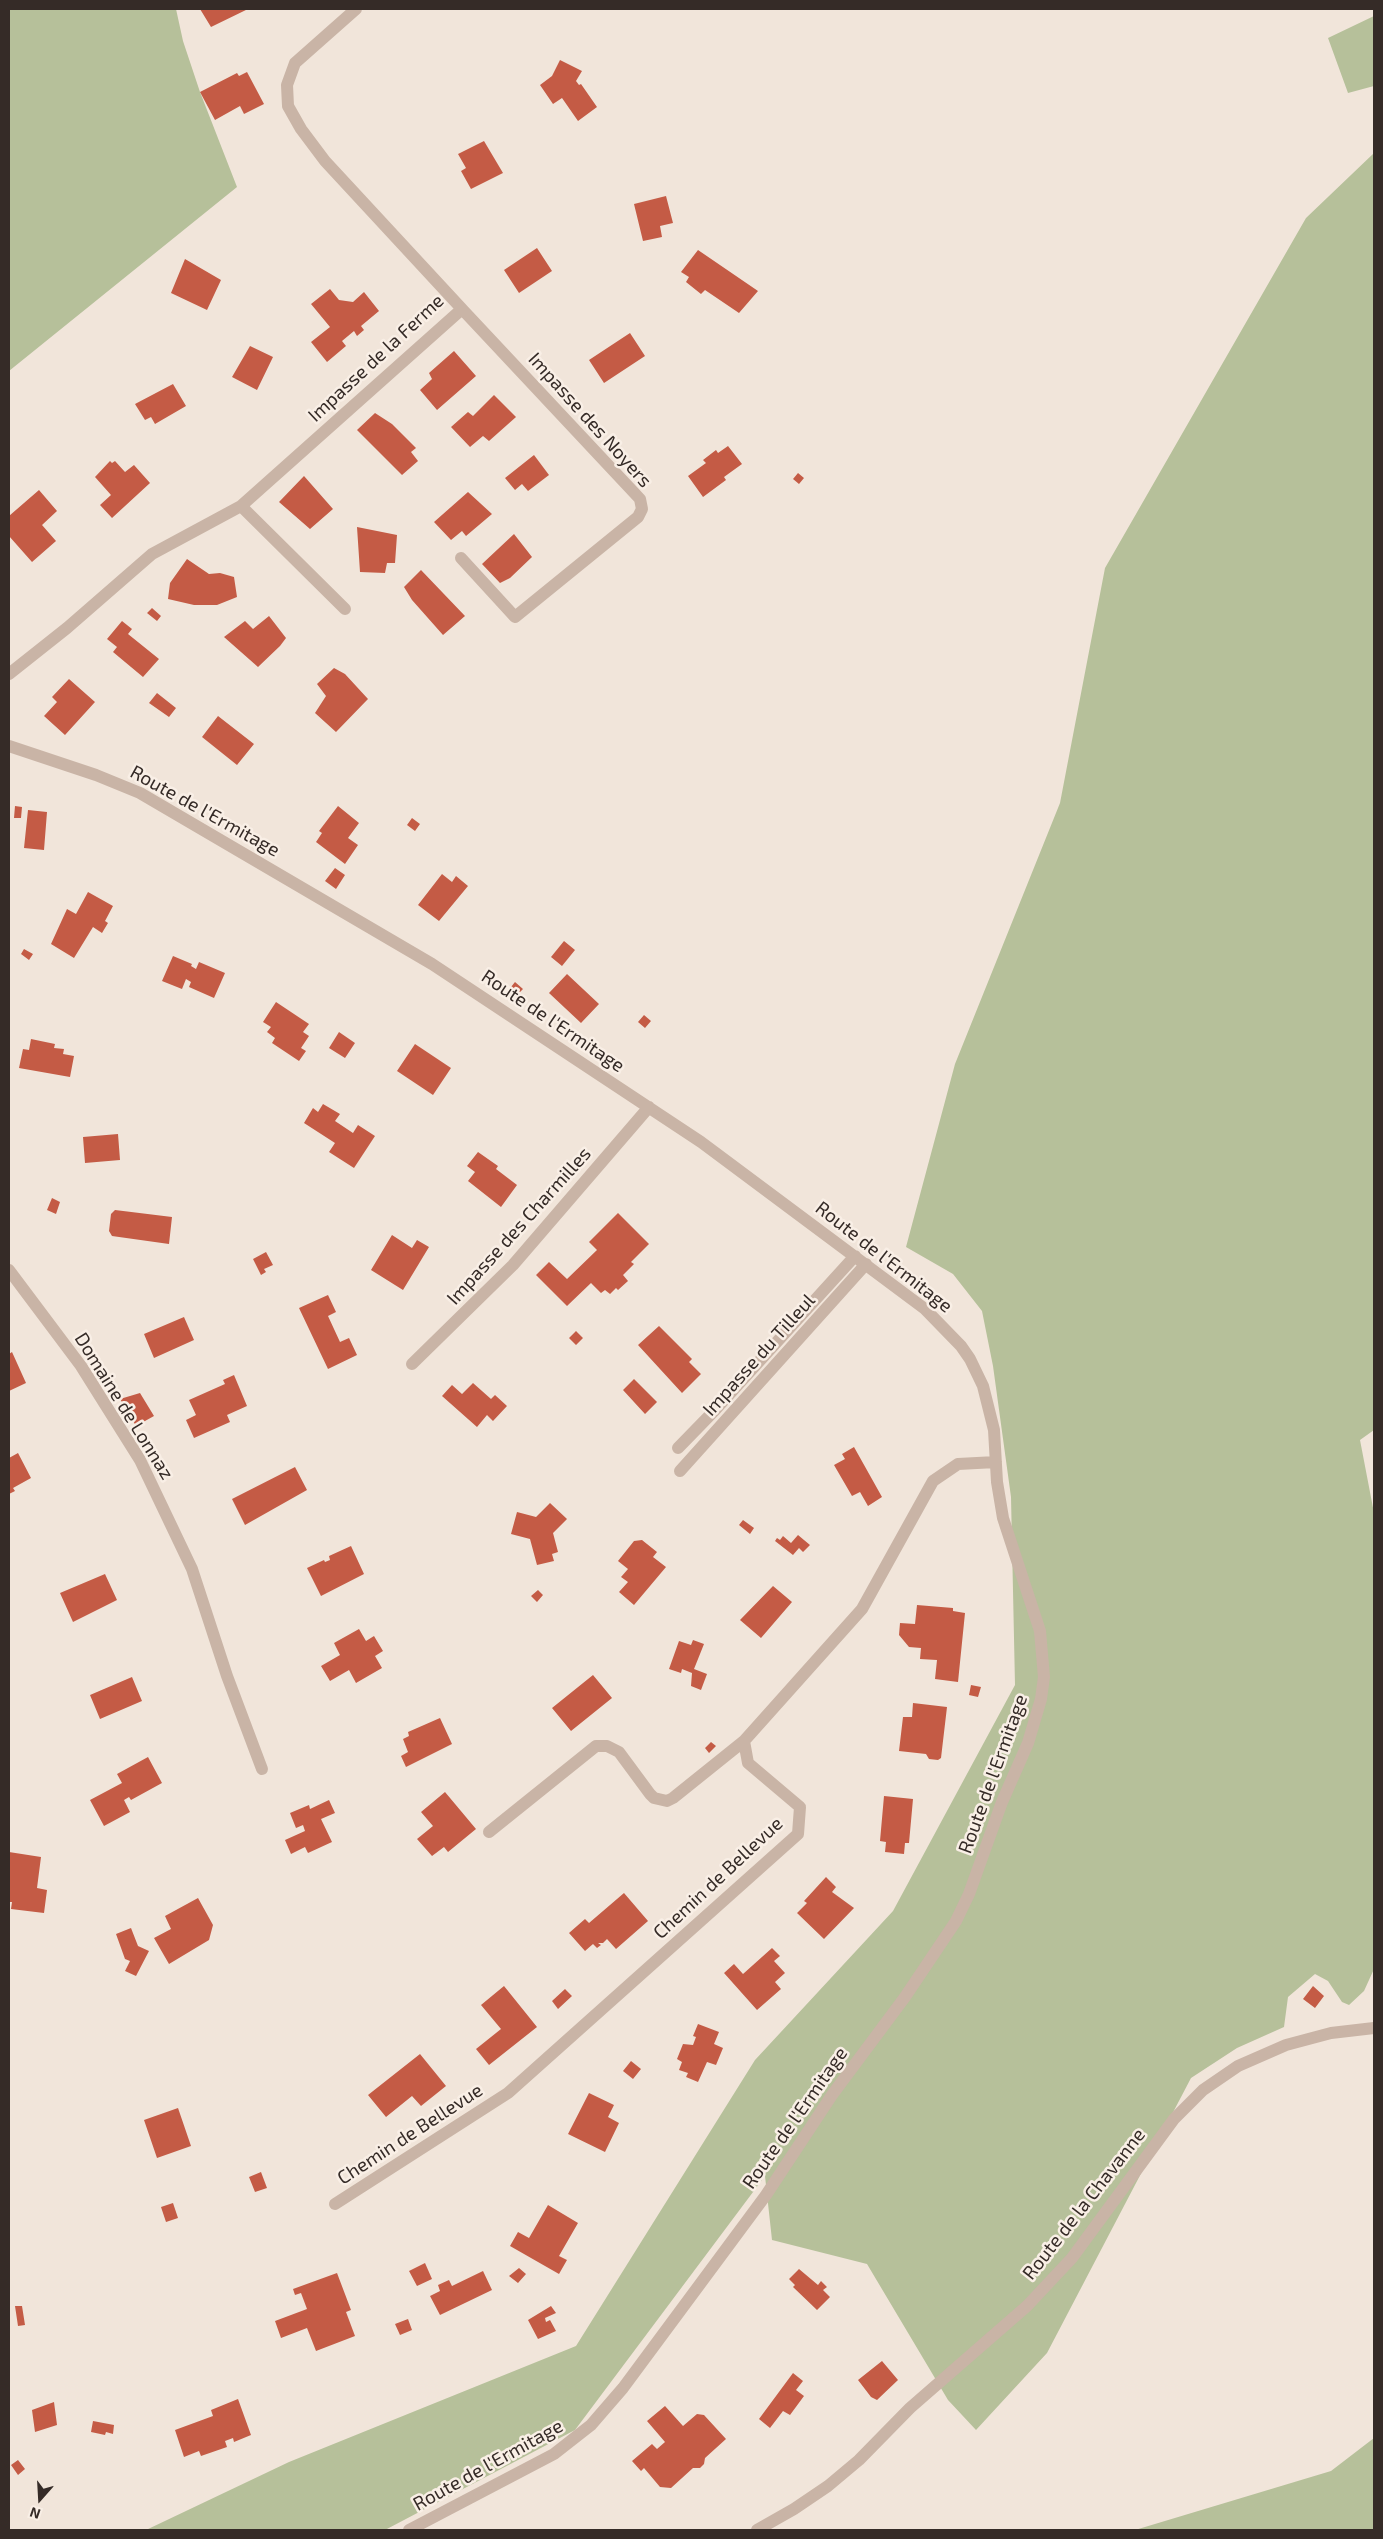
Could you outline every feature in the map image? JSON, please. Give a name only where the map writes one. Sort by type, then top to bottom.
[{"type":"street","name":"Impasse de la Ferme","points":[[9,674],[152,554],[241,506],[462,309],[325,161],[301,129],[288,106],[287,85],[296,64],[356,9]]},
{"type":"street","name":"Impasse des Noyers","points":[[461,558],[515,617],[638,517],[642,509],[640,500],[462,309]]},
{"type":"street","points":[[241,506],[345,609]]},
{"type":"street","name":"Route de l'Ermitage","points":[[9,746],[96,775],[159,803],[432,964],[741,1170],[941,1323],[970,1359],[988,1400],[994,1430],[1003,1518],[1040,1631],[1044,1677],[1041,1699],[1028,1742],[1002,1802],[969,1894],[956,1921],[905,1998],[832,2095],[766,2195],[623,2388],[591,2425],[554,2454],[409,2530]]},
{"type":"street","name":"Impasse des Charmilles","points":[[412,1364],[513,1265],[649,1107]]},
{"type":"street","points":[[678,1448],[855,1256]]},
{"type":"street","name":"Impasse du Tilleul","points":[[680,1471],[866,1264]]},
{"type":"street","name":"Domaine de Lonnaz","points":[[9,1270],[81,1366],[140,1460],[192,1569],[262,1769]]},
{"type":"street","points":[[489,1832],[596,1746],[607,1746],[619,1752],[650,1794],[660,1800],[673,1798],[744,1741],[862,1609],[934,1481],[958,1464],[996,1462]]},
{"type":"street","name":"Chemin de Bellevue","points":[[334,2204],[508,2093],[798,1834],[800,1807],[748,1762],[744,1741]]},
{"type":"street","name":"Route de la Chavanne","points":[[757,2530],[794,2509],[828,2486],[859,2460],[910,2408],[1027,2306],[1072,2258],[1174,2119],[1203,2090],[1238,2066],[1286,2045],[1331,2033],[1374,2028]]},
{"type":"green space","points":[[9,9],[176,9],[183,41],[200,92],[237,187],[9,371]]},
{"type":"green space","points":[[1374,16],[1374,86],[1348,93],[1328,38]]},
{"type":"green space","points":[[1374,153],[1374,1430],[1360,1440],[1374,1513],[1374,1969],[1364,1991],[1349,2005],[1342,2002],[1328,1981],[1315,1974],[1288,1997],[1284,2027],[1237,2048],[1191,2078],[1047,2353],[976,2430],[948,2400],[867,2264],[772,2240],[765,2176],[575,2430],[385,2530],[146,2530],[289,2462],[576,2346],[755,2060],[893,1911],[1015,1685],[1011,1497],[993,1366],[982,1311],[953,1274],[906,1247],[955,1064],[1060,803],[1105,568],[1306,218]]},
{"type":"green space","points":[[1374,2438],[1374,2530],[1135,2530],[1331,2471]]},
{"type":"building","points":[[200,9],[248,9],[211,27]]},
{"type":"building","points":[[560,60],[582,71],[576,81],[579,85],[581,84],[597,107],[578,121],[562,98],[553,104],[540,85],[552,76]]},
{"type":"building","points":[[247,72],[264,104],[244,114],[240,106],[215,120],[200,92],[237,73],[239,76]]},
{"type":"building","points":[[484,141],[503,173],[471,189],[461,171],[466,168],[458,154]]},
{"type":"building","points":[[666,196],[673,223],[660,226],[662,237],[643,241],[634,204]]},
{"type":"building","points":[[537,248],[552,271],[519,293],[504,270]]},
{"type":"building","points":[[698,250],[758,291],[739,313],[705,290],[701,294],[686,282],[689,277],[681,272]]},
{"type":"building","points":[[185,259],[221,280],[207,310],[171,293]]},
{"type":"building","points":[[330,289],[339,300],[353,302],[364,292],[379,311],[361,326],[364,330],[357,336],[354,331],[342,341],[346,346],[327,362],[311,342],[330,327],[311,304]]},
{"type":"building","points":[[630,333],[645,356],[604,383],[589,360]]},
{"type":"building","points":[[250,346],[273,357],[257,390],[232,377]]},
{"type":"building","points":[[454,351],[476,376],[437,410],[420,390],[432,379],[429,373]]},
{"type":"building","points":[[173,384],[186,406],[155,424],[151,417],[145,420],[135,404]]},
{"type":"building","points":[[494,395],[516,417],[489,441],[483,436],[470,447],[451,427],[468,412],[473,416]]},
{"type":"building","points":[[375,413],[392,424],[416,448],[411,452],[418,461],[402,475],[357,430]]},
{"type":"building","points":[[728,446],[742,464],[724,477],[726,480],[703,497],[688,476],[706,463],[703,460],[716,450],[718,453]]},
{"type":"building","points":[[534,455],[549,475],[528,491],[522,484],[515,490],[505,478]]},
{"type":"building","points":[[110,461],[112,463],[115,461],[125,472],[134,465],[150,483],[112,518],[100,505],[111,495],[95,477]]},
{"type":"building","points":[[798,473],[804,478],[799,484],[793,479]]},
{"type":"building","points":[[304,476],[333,509],[310,529],[279,502]]},
{"type":"building","points":[[39,490],[57,511],[42,525],[56,541],[32,562],[9,536],[9,516]]},
{"type":"building","points":[[468,492],[492,514],[466,536],[462,531],[451,540],[434,522]]},
{"type":"building","points":[[357,527],[397,535],[395,563],[387,563],[385,573],[360,572]]},
{"type":"building","points":[[514,534],[532,557],[510,578],[500,583],[482,564]]},
{"type":"building","points":[[187,559],[209,574],[220,573],[234,577],[237,597],[217,605],[194,605],[168,599],[170,583]]},
{"type":"building","points":[[421,570],[465,616],[443,635],[412,600],[404,587]]},
{"type":"building","points":[[152,608],[161,616],[157,621],[147,613]]},
{"type":"building","points":[[269,616],[286,638],[258,667],[224,637],[245,621],[253,629]]},
{"type":"building","points":[[122,621],[132,629],[128,634],[159,659],[143,677],[113,652],[117,647],[107,639]]},
{"type":"building","points":[[334,668],[345,674],[368,699],[336,732],[315,713],[326,696],[317,684]]},
{"type":"building","points":[[69,679],[95,702],[65,735],[44,716],[57,702],[52,697]]},
{"type":"building","points":[[157,693],[176,708],[169,717],[149,703]]},
{"type":"building","points":[[218,716],[254,744],[237,765],[202,737]]},
{"type":"building","points":[[15,806],[22,807],[21,818],[14,818]]},
{"type":"building","points":[[338,806],[359,823],[348,838],[358,845],[345,864],[316,842],[322,833],[319,831]]},
{"type":"building","points":[[28,810],[47,812],[44,850],[24,848]]},
{"type":"building","points":[[412,818],[420,824],[415,831],[407,825]]},
{"type":"building","points":[[335,868],[345,875],[336,889],[325,881]]},
{"type":"building","points":[[442,874],[452,882],[456,876],[468,886],[439,921],[418,905]]},
{"type":"building","points":[[88,892],[113,906],[105,921],[108,923],[102,933],[93,927],[74,958],[51,944],[67,909],[76,914]]},
{"type":"building","points":[[564,941],[575,950],[562,966],[551,957]]},
{"type":"building","points":[[24,949],[33,954],[29,960],[21,954]]},
{"type":"building","points":[[173,956],[192,964],[191,966],[196,969],[199,962],[225,973],[214,998],[189,987],[191,982],[186,979],[182,989],[162,981]]},
{"type":"building","points":[[567,974],[599,1004],[581,1023],[549,993]]},
{"type":"building","points":[[515,982],[523,989],[514,998],[507,992]]},
{"type":"building","points":[[276,1002],[309,1024],[303,1032],[309,1036],[301,1048],[306,1051],[299,1061],[272,1043],[275,1038],[267,1032],[271,1027],[263,1022]]},
{"type":"building","points":[[644,1015],[651,1021],[645,1028],[638,1022]]},
{"type":"building","points":[[339,1032],[355,1043],[345,1058],[329,1048]]},
{"type":"building","points":[[31,1039],[55,1044],[54,1048],[64,1049],[63,1054],[74,1056],[70,1077],[19,1068],[23,1049],[29,1050]]},
{"type":"building","points":[[415,1044],[451,1068],[433,1095],[397,1071]]},
{"type":"building","points":[[323,1104],[340,1114],[335,1121],[353,1133],[358,1125],[375,1136],[354,1168],[329,1152],[335,1143],[304,1123],[313,1108],[318,1112]]},
{"type":"building","points":[[118,1134],[120,1160],[85,1163],[83,1137]]},
{"type":"building","points":[[478,1152],[498,1166],[496,1169],[517,1185],[501,1207],[468,1181],[475,1172],[467,1166]]},
{"type":"building","points":[[52,1198],[60,1202],[56,1214],[47,1210]]},
{"type":"building","points":[[115,1210],[172,1217],[169,1244],[112,1236],[109,1231],[111,1214]]},
{"type":"building","points":[[618,1213],[649,1244],[631,1262],[634,1264],[623,1275],[628,1281],[618,1290],[616,1288],[610,1294],[605,1290],[601,1293],[591,1283],[567,1306],[536,1275],[549,1262],[567,1279],[597,1250],[589,1242]]},
{"type":"building","points":[[392,1235],[412,1248],[417,1240],[429,1247],[403,1290],[371,1270]]},
{"type":"building","points":[[266,1252],[273,1265],[264,1269],[266,1272],[261,1275],[253,1259]]},
{"type":"building","points":[[328,1295],[336,1312],[328,1316],[340,1342],[349,1338],[357,1355],[328,1369],[299,1308]]},
{"type":"building","points":[[184,1317],[194,1340],[154,1358],[144,1334]]},
{"type":"building","points":[[659,1326],[692,1359],[689,1362],[701,1374],[682,1393],[638,1345]]},
{"type":"building","points":[[576,1331],[583,1338],[576,1345],[569,1338]]},
{"type":"building","points":[[12,1352],[26,1383],[9,1391],[9,1354]]},
{"type":"building","points":[[234,1375],[247,1406],[227,1415],[230,1422],[194,1438],[186,1420],[196,1415],[189,1400],[225,1384],[223,1380]]},
{"type":"building","points":[[634,1379],[657,1402],[645,1414],[623,1390]]},
{"type":"building","points":[[473,1383],[491,1399],[495,1395],[507,1406],[493,1421],[487,1415],[477,1427],[442,1396],[452,1385],[462,1394]]},
{"type":"building","points":[[140,1393],[154,1416],[136,1426],[120,1399]]},
{"type":"building","points":[[854,1447],[882,1497],[868,1506],[860,1492],[852,1496],[834,1465],[845,1459],[842,1454]]},
{"type":"building","points":[[18,1453],[31,1478],[13,1488],[15,1491],[9,1494],[9,1458]]},
{"type":"building","points":[[295,1467],[307,1490],[245,1525],[232,1499]]},
{"type":"building","points":[[550,1503],[567,1519],[553,1533],[558,1552],[552,1554],[554,1561],[537,1565],[530,1539],[511,1534],[517,1512],[536,1517]]},
{"type":"building","points":[[743,1520],[754,1528],[750,1534],[739,1525]]},
{"type":"building","points":[[798,1535],[810,1545],[803,1552],[799,1548],[793,1555],[775,1541],[777,1538],[780,1540],[783,1536],[791,1543]]},
{"type":"building","points":[[642,1540],[657,1552],[653,1557],[666,1567],[634,1605],[619,1592],[628,1582],[621,1577],[628,1569],[618,1561],[634,1541]]},
{"type":"building","points":[[351,1546],[364,1574],[321,1596],[307,1568],[324,1560],[325,1562],[330,1560],[329,1556]]},
{"type":"building","points":[[105,1574],[117,1600],[73,1622],[60,1593]]},
{"type":"building","points":[[773,1586],[792,1602],[761,1638],[740,1620]]},
{"type":"building","points":[[538,1590],[543,1595],[537,1602],[531,1596]]},
{"type":"building","points":[[917,1605],[953,1608],[953,1611],[965,1613],[958,1682],[935,1679],[937,1660],[920,1659],[921,1648],[909,1647],[899,1635],[900,1623],[915,1624]]},
{"type":"building","points":[[359,1629],[366,1641],[374,1636],[383,1651],[375,1656],[382,1668],[356,1683],[349,1670],[330,1681],[321,1666],[340,1655],[334,1643]]},
{"type":"building","points":[[693,1640],[704,1644],[694,1669],[707,1674],[701,1690],[691,1686],[692,1673],[682,1669],[681,1673],[669,1669],[679,1641],[691,1645]]},
{"type":"building","points":[[593,1675],[612,1698],[571,1731],[552,1708]]},
{"type":"building","points":[[132,1677],[142,1701],[100,1719],[90,1695]]},
{"type":"building","points":[[971,1685],[981,1687],[978,1697],[969,1695]]},
{"type":"building","points":[[913,1703],[947,1707],[941,1758],[938,1760],[929,1759],[926,1754],[899,1751],[903,1717],[912,1717]]},
{"type":"building","points":[[440,1718],[452,1744],[406,1767],[401,1756],[408,1752],[403,1739],[409,1736],[408,1732]]},
{"type":"building","points":[[711,1742],[716,1746],[709,1753],[705,1748]]},
{"type":"building","points":[[148,1757],[162,1783],[131,1800],[129,1797],[124,1800],[130,1812],[104,1826],[90,1800],[122,1783],[117,1774]]},
{"type":"building","points":[[445,1792],[476,1829],[448,1852],[444,1847],[432,1856],[417,1839],[433,1826],[421,1812]]},
{"type":"building","points":[[884,1796],[913,1799],[909,1843],[905,1843],[904,1854],[885,1852],[886,1842],[880,1841]]},
{"type":"building","points":[[329,1800],[335,1813],[321,1819],[332,1842],[308,1853],[305,1847],[291,1854],[285,1840],[305,1831],[303,1825],[296,1828],[290,1813],[309,1805],[310,1809]]},
{"type":"building","points":[[9,1852],[41,1857],[37,1888],[47,1890],[44,1913],[11,1909],[12,1902],[9,1902]]},
{"type":"building","points":[[826,1877],[836,1887],[832,1892],[854,1908],[824,1939],[797,1913],[807,1903],[804,1901]]},
{"type":"building","points":[[624,1893],[648,1921],[616,1949],[607,1939],[603,1943],[598,1943],[601,1945],[597,1948],[593,1944],[585,1951],[569,1933],[585,1919],[589,1923]]},
{"type":"building","points":[[198,1898],[213,1925],[209,1940],[169,1964],[154,1938],[171,1929],[165,1916]]},
{"type":"building","points":[[131,1928],[138,1946],[149,1951],[136,1976],[125,1971],[130,1961],[125,1959],[116,1934]]},
{"type":"building","points":[[772,1948],[780,1956],[774,1961],[785,1973],[775,1982],[781,1989],[757,2010],[724,1973],[734,1964],[743,1974]]},
{"type":"building","points":[[504,1986],[537,2027],[489,2065],[476,2049],[501,2029],[481,2005]]},
{"type":"building","points":[[1313,1986],[1324,1996],[1315,2008],[1303,1999]]},
{"type":"building","points":[[565,1989],[572,1996],[558,2009],[552,2001]]},
{"type":"building","points":[[698,2024],[719,2032],[714,2044],[723,2048],[716,2065],[707,2062],[698,2082],[686,2077],[688,2073],[679,2070],[682,2062],[677,2059],[683,2044],[693,2045],[696,2037],[693,2036]]},
{"type":"building","points":[[420,2054],[446,2086],[421,2106],[412,2096],[386,2117],[368,2095]]},
{"type":"building","points":[[631,2061],[641,2069],[633,2079],[623,2071]]},
{"type":"building","points":[[589,2093],[614,2105],[608,2117],[619,2123],[605,2152],[568,2134]]},
{"type":"building","points":[[178,2108],[191,2146],[157,2158],[144,2120]]},
{"type":"building","points":[[261,2172],[267,2188],[255,2192],[249,2177]]},
{"type":"building","points":[[173,2203],[178,2218],[166,2222],[161,2207]]},
{"type":"building","points":[[548,2205],[578,2223],[559,2256],[567,2260],[559,2274],[510,2246],[518,2232],[529,2238]]},
{"type":"building","points":[[425,2263],[432,2279],[417,2286],[409,2271]]},
{"type":"building","points":[[519,2268],[526,2274],[518,2283],[509,2276]]},
{"type":"building","points":[[799,2269],[818,2285],[821,2281],[827,2287],[823,2290],[830,2297],[817,2310],[793,2287],[795,2285],[789,2279]]},
{"type":"building","points":[[483,2271],[492,2290],[440,2315],[430,2296],[440,2291],[438,2285],[449,2280],[452,2286]]},
{"type":"building","points":[[337,2273],[351,2310],[346,2312],[355,2336],[316,2351],[307,2328],[281,2338],[275,2321],[307,2309],[301,2293],[295,2295],[293,2289]]},
{"type":"building","points":[[15,2306],[22,2306],[25,2325],[18,2326]]},
{"type":"building","points":[[551,2306],[556,2313],[545,2318],[546,2322],[550,2320],[556,2331],[538,2339],[528,2320]]},
{"type":"building","points":[[408,2319],[412,2330],[400,2335],[395,2324]]},
{"type":"building","points":[[882,2361],[898,2380],[877,2400],[871,2397],[858,2380]]},
{"type":"building","points":[[793,2373],[803,2381],[796,2390],[804,2396],[790,2415],[783,2411],[770,2428],[759,2419]]},
{"type":"building","points":[[238,2399],[251,2435],[234,2442],[233,2438],[225,2441],[227,2447],[201,2456],[199,2451],[184,2457],[175,2430],[213,2416],[211,2410]]},
{"type":"building","points":[[54,2402],[57,2425],[35,2432],[32,2410]]},
{"type":"building","points":[[665,2406],[683,2426],[697,2414],[704,2415],[726,2439],[705,2458],[704,2464],[700,2468],[693,2468],[671,2488],[660,2487],[644,2468],[641,2471],[632,2461],[652,2444],[657,2449],[665,2442],[647,2421]]},
{"type":"building","points":[[93,2421],[114,2425],[113,2434],[106,2432],[105,2435],[91,2432]]},
{"type":"building","points":[[18,2460],[25,2469],[18,2475],[11,2465]]}]
